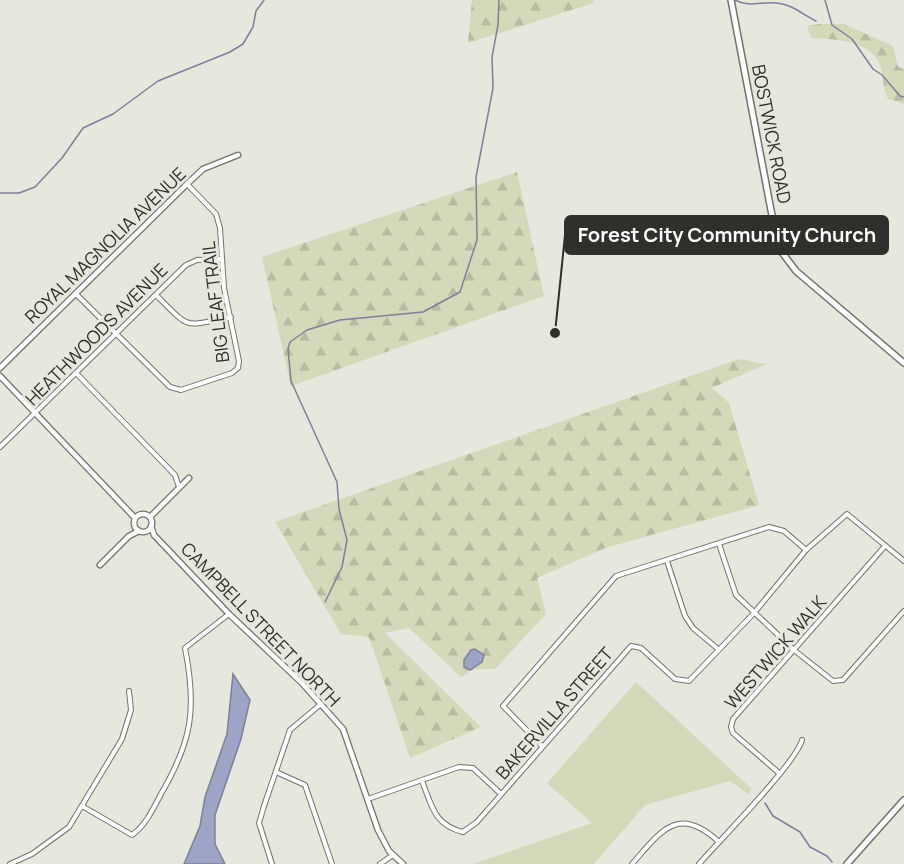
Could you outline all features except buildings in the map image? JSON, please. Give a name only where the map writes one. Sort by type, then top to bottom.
[{"type":"main road","name":"BOSTWICK ROAD","points":[[731,0],[778,247],[796,271],[904,363]]},
{"type":"main road","points":[[847,864],[904,800]]},
{"type":"street","name":"ROYAL MAGNOLIA AVENUE","points":[[0,368],[187,183],[203,169],[238,155]]},
{"type":"street","name":"BIG LEAF TRAIL","points":[[76,294],[170,387],[181,390],[232,373],[238,368],[239,361],[220,259],[220,228],[216,214],[187,183]]},
{"type":"street","name":"HEATHWOODS AVENUE","points":[[0,447],[186,265],[197,260],[220,259]]},
{"type":"street","points":[[156,296],[186,324],[198,325],[231,317]]},
{"type":"street","points":[[76,374],[177,478],[179,487]]},
{"type":"street","points":[[0,376],[129,509],[142,516]]},
{"type":"street","points":[[177,478],[187,479]]},
{"type":"street","points":[[129,536],[134,525],[142,516],[153,511],[187,479]]},
{"type":"street","name":"BAKERVILLA STREET","points":[[422,781],[437,818],[449,829],[463,832],[477,822],[631,646],[641,648],[675,679],[689,681],[717,649],[754,613],[806,550],[848,514],[885,546]]},
{"type":"street","name":"CAMPBELL STREET NORTH","points":[[142,516],[151,526],[154,535]]},
{"type":"street","points":[[134,525],[139,531]]},
{"type":"street","points":[[100,565],[129,536],[139,531],[146,531],[151,526]]},
{"type":"street","points":[[542,746],[502,706],[616,576],[769,526],[784,531],[806,550]]},
{"type":"street","name":"CAMPBELL STREET NORTH","points":[[146,531],[154,535],[343,729],[378,830],[393,855],[403,864]]},
{"type":"street","points":[[719,544],[736,595],[794,650],[832,681],[838,682],[904,611]]},
{"type":"street","points":[[885,546],[904,561]]},
{"type":"street","name":"WESTWICK WALK","points":[[779,773],[733,733],[731,727],[733,719],[885,546]]},
{"type":"street","points":[[667,561],[685,616],[693,628],[717,649]]},
{"type":"street","points":[[82,806],[132,835],[142,828],[176,769],[190,731],[192,688],[185,648],[229,614]]},
{"type":"street","points":[[10,864],[62,834],[82,806],[122,739],[131,710],[129,691]]},
{"type":"street","points":[[272,864],[259,823],[290,730],[321,704]]},
{"type":"street","points":[[699,864],[800,748],[802,740]]},
{"type":"street","points":[[368,799],[459,767],[473,768],[501,794]]},
{"type":"street","points":[[276,772],[305,785],[332,864]]},
{"type":"street","points":[[632,864],[658,835],[686,822],[705,828],[719,842]]},
{"type":"street","points":[[381,864],[393,855]]},
{"type":"green space","points":[[472,0],[593,0],[594,3],[468,43]]},
{"type":"green space","points":[[844,24],[893,46],[898,67],[904,69],[904,104],[888,99],[882,72],[872,53],[854,43],[811,38],[807,26]]},
{"type":"green space","points":[[517,172],[544,296],[291,386],[262,257]]},
{"type":"green space","points":[[739,359],[766,364],[712,388],[729,403],[759,505],[605,548],[537,578],[546,614],[495,669],[474,669],[461,677],[409,628],[385,633],[481,727],[410,758],[369,637],[341,634],[275,522]]},
{"type":"green space","points":[[636,682],[752,789],[748,794],[730,781],[645,805],[594,864],[473,864],[592,823],[547,783]]},
{"type":"water","points":[[475,649],[484,655],[482,662],[470,670],[464,667],[464,660],[471,650]]},
{"type":"water","points":[[233,674],[250,700],[241,739],[215,815],[215,844],[225,864],[184,864],[200,826],[205,797],[227,734]]},
{"type":"waterway","points":[[0,193],[19,193],[35,187],[62,158],[83,128],[113,114],[158,81],[230,52],[243,44],[253,27],[256,11],[264,0]]},
{"type":"waterway","points":[[325,602],[342,567],[347,540],[339,509],[337,482],[291,381],[288,349],[290,342],[307,330],[340,320],[423,312],[460,292],[477,240],[476,177],[493,88],[492,57],[498,25],[499,0]]},
{"type":"waterway","points":[[735,0],[746,4],[782,4],[816,21]]},
{"type":"waterway","points":[[825,0],[832,25],[852,39],[873,69],[882,75],[900,96],[904,97]]},
{"type":"waterway","points":[[765,803],[773,816],[800,832],[810,847],[827,856],[832,862]]},
{"type":"place","name":"Forest City Community Church","points":[[555,333]]}]
